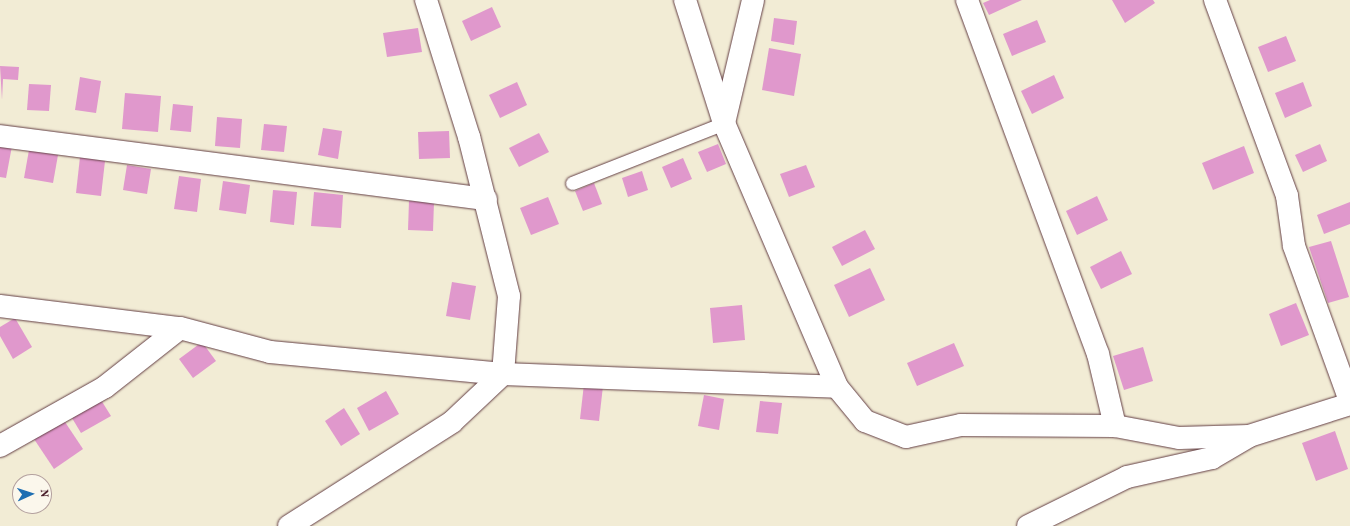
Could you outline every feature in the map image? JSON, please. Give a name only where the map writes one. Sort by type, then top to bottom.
[{"type":"street","points":[[289,526],[452,422],[503,374],[509,296],[486,199],[426,0]]},
{"type":"street","points":[[685,0],[724,123],[837,387],[865,421],[906,437],[961,425],[1115,426],[1179,438],[1249,436]]},
{"type":"street","points":[[724,123],[753,0]]},
{"type":"street","points":[[968,0],[1098,354],[1115,426]]},
{"type":"street","points":[[1028,526],[1127,477],[1212,458],[1249,436],[1350,402],[1294,246],[1287,196],[1215,0]]},
{"type":"street","points":[[0,136],[486,199]]},
{"type":"street","points":[[0,306],[180,328],[270,352],[503,374],[837,387]]},
{"type":"street","points":[[0,446],[105,387],[180,328]]},
{"type":"lane","points":[[572,183],[724,123]]},
{"type":"building","points":[[990,0],[1022,0],[989,15],[983,3]]},
{"type":"building","points":[[1112,0],[1153,0],[1155,3],[1125,23]]},
{"type":"building","points":[[492,7],[501,27],[471,41],[462,21]]},
{"type":"building","points":[[774,18],[797,21],[794,45],[771,41]]},
{"type":"building","points":[[1037,20],[1046,42],[1012,56],[1003,34]]},
{"type":"building","points":[[418,28],[422,52],[387,57],[383,33]]},
{"type":"building","points":[[1286,36],[1296,61],[1268,72],[1258,47]]},
{"type":"building","points":[[769,48],[801,54],[794,96],[762,90]]},
{"type":"building","points":[[0,66],[19,67],[18,80],[3,79],[2,100]]},
{"type":"building","points":[[1054,75],[1064,98],[1032,114],[1021,91]]},
{"type":"building","points":[[80,77],[101,81],[96,113],[75,110]]},
{"type":"building","points":[[517,82],[527,105],[500,118],[489,95]]},
{"type":"building","points":[[1303,82],[1312,106],[1285,118],[1275,93]]},
{"type":"building","points":[[29,84],[51,85],[49,111],[27,110]]},
{"type":"building","points":[[125,93],[161,96],[158,132],[122,129]]},
{"type":"building","points":[[173,104],[193,106],[191,132],[170,130]]},
{"type":"building","points":[[217,117],[242,119],[240,148],[215,146]]},
{"type":"building","points":[[264,124],[287,126],[284,152],[261,150]]},
{"type":"building","points":[[323,128],[342,131],[338,159],[318,155]]},
{"type":"building","points":[[449,131],[450,158],[419,159],[418,132]]},
{"type":"building","points":[[539,133],[549,152],[519,167],[509,148]]},
{"type":"building","points":[[0,144],[12,146],[6,178],[0,177]]},
{"type":"building","points":[[718,144],[726,164],[707,172],[698,152]]},
{"type":"building","points":[[1320,144],[1327,161],[1303,172],[1295,155]]},
{"type":"building","points":[[1244,146],[1254,173],[1213,190],[1202,163]]},
{"type":"building","points":[[29,150],[58,155],[53,183],[24,178]]},
{"type":"building","points":[[80,157],[105,161],[101,196],[76,193]]},
{"type":"building","points":[[683,158],[692,179],[671,188],[662,167]]},
{"type":"building","points":[[127,165],[151,169],[147,194],[123,190]]},
{"type":"building","points":[[806,165],[815,187],[789,197],[780,174]]},
{"type":"building","points":[[642,171],[648,190],[628,197],[622,178]]},
{"type":"building","points":[[179,176],[201,179],[197,212],[174,209]]},
{"type":"building","points":[[223,181],[250,185],[246,214],[219,210]]},
{"type":"building","points":[[594,183],[602,204],[583,211],[575,191]]},
{"type":"building","points":[[273,190],[297,192],[294,225],[270,222]]},
{"type":"building","points":[[314,192],[343,195],[341,228],[311,226]]},
{"type":"building","points":[[1097,196],[1108,220],[1077,235],[1066,211]]},
{"type":"building","points":[[548,197],[559,224],[531,235],[520,208]]},
{"type":"building","points":[[409,201],[434,202],[433,231],[408,230]]},
{"type":"building","points":[[1350,202],[1350,224],[1324,234],[1317,215]]},
{"type":"building","points":[[865,230],[875,249],[842,266],[832,247]]},
{"type":"building","points":[[1331,241],[1349,297],[1328,303],[1309,247]]},
{"type":"building","points":[[1121,251],[1132,274],[1101,289],[1090,267]]},
{"type":"building","points":[[870,268],[885,300],[849,317],[834,285]]},
{"type":"building","points":[[452,282],[476,286],[470,320],[446,316]]},
{"type":"building","points":[[1296,303],[1309,335],[1281,346],[1269,314]]},
{"type":"building","points":[[742,305],[745,340],[713,343],[710,308]]},
{"type":"building","points":[[15,318],[32,347],[13,359],[0,336],[0,327]]},
{"type":"building","points":[[202,342],[216,361],[193,378],[179,359]]},
{"type":"building","points":[[954,343],[964,366],[917,386],[907,363]]},
{"type":"building","points":[[1143,347],[1153,381],[1124,390],[1113,356]]},
{"type":"building","points":[[584,384],[603,386],[599,421],[580,419]]},
{"type":"building","points":[[386,391],[399,414],[369,431],[357,408]]},
{"type":"building","points":[[704,395],[724,399],[719,430],[698,426]]},
{"type":"building","points":[[101,400],[111,416],[81,433],[72,418]]},
{"type":"building","points":[[760,401],[782,403],[778,434],[756,432]]},
{"type":"building","points":[[344,408],[360,434],[341,446],[325,421]]},
{"type":"building","points":[[63,419],[83,449],[54,469],[34,439]]},
{"type":"building","points":[[1335,431],[1348,469],[1316,481],[1302,443]]}]
